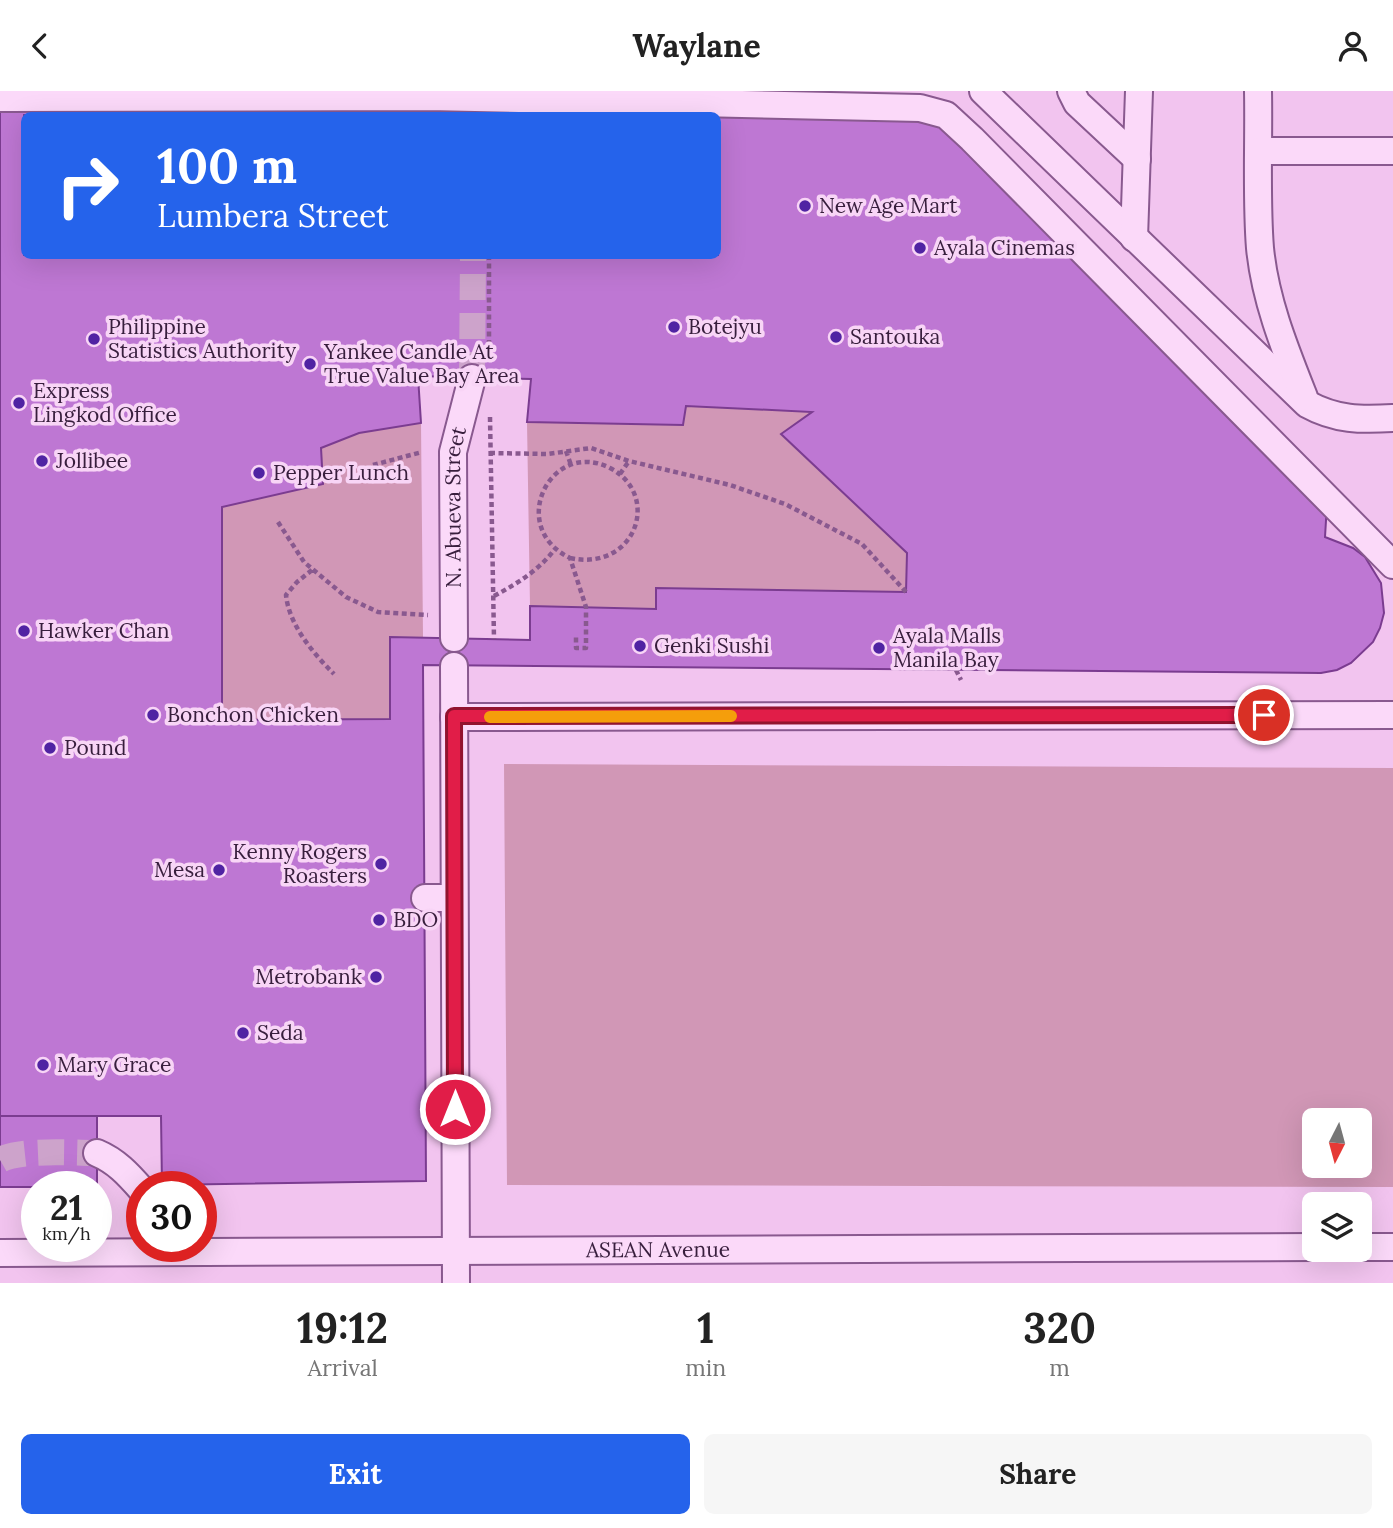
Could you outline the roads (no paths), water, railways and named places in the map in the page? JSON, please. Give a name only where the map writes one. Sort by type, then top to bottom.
[{"type":"street","points":[[983,91],[1307,404],[1322,412],[1350,420],[1393,418]]},
{"type":"street","points":[[1071,91],[1077,103],[1137,159]]},
{"type":"street","points":[[1134,238],[1139,91]]},
{"type":"street","points":[[1258,91],[1260,248],[1272,310],[1307,404]]},
{"type":"street","points":[[0,98],[421,98],[920,108],[946,115],[1393,565]]},
{"type":"street","points":[[1259,151],[1393,151]]},
{"type":"street","name":"N. Abueva Street","points":[[454,627],[453,453],[480,369]]},
{"type":"street","points":[[454,666],[456,1283]]},
{"type":"street","points":[[454,716],[1393,715]]},
{"type":"street","points":[[425,898],[454,898]]},
{"type":"street","points":[[97,1153],[110,1159],[126,1172]]},
{"type":"street","name":"ASEAN Avenue","points":[[217,1249],[456,1251],[1302,1247]]},
{"type":"street","points":[[1372,1247],[1393,1247]]},
{"type":"street","name":"ASEAN Avenue","points":[[0,1253],[126,1250]]},
{"type":"tunnel","points":[[472,378],[473,259]]},
{"type":"tunnel","points":[[0,1160],[33,1153],[97,1153]]},
{"type":"place","name":"New Age Mart","points":[[805,206]]},
{"type":"place","name":"Ayala Cinemas","points":[[920,248]]},
{"type":"place","name":"Botejyu","points":[[674,327]]},
{"type":"place","name":"Santouka","points":[[836,337]]},
{"type":"place","name":"Philippine Statistics Authority","points":[[94,339]]},
{"type":"place","name":"Yankee Candle At True Value Bay Area","points":[[310,364]]},
{"type":"place","name":"Express Lingkod Office","points":[[19,403]]},
{"type":"place","name":"Jollibee","points":[[42,461]]},
{"type":"place","name":"Pepper Lunch","points":[[259,473]]},
{"type":"place","name":"Hawker Chan","points":[[24,631]]},
{"type":"place","name":"Genki Sushi","points":[[640,646]]},
{"type":"place","name":"Ayala Malls Manila Bay","points":[[879,648]]},
{"type":"place","name":"Bonchon Chicken","points":[[153,715]]},
{"type":"place","name":"Pound","points":[[50,748]]},
{"type":"place","name":"Kenny Rogers Roasters","points":[[381,864]]},
{"type":"place","name":"Mesa","points":[[219,870]]},
{"type":"place","name":"BDO","points":[[379,920]]},
{"type":"place","name":"Metrobank","points":[[376,977]]},
{"type":"place","name":"Seda","points":[[243,1033]]},
{"type":"place","name":"Mary Grace","points":[[43,1065]]}]
